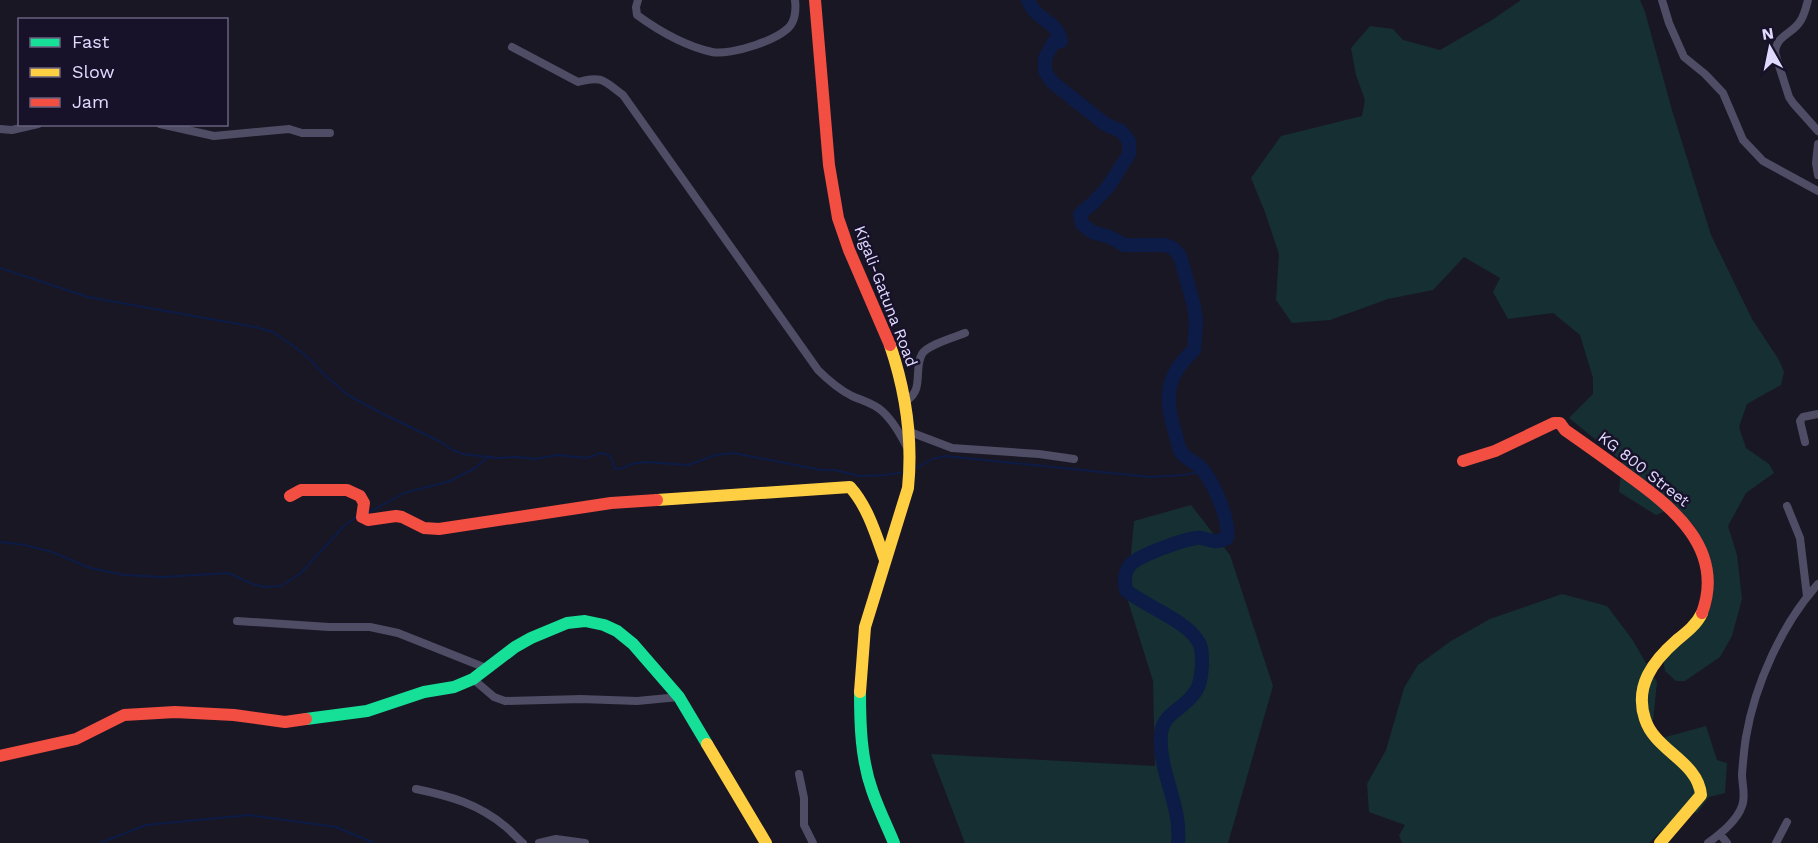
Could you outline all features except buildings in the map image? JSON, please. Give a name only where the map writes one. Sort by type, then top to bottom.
[{"type":"main road","name":"Kigali-Gatuna Road","points":[[815,0],[823,75],[826,145],[839,220],[859,277],[890,344],[906,401],[910,432],[911,455],[908,488],[865,627],[860,681],[860,719],[866,770],[894,843]]},
{"type":"main road","name":"KG 800 Street","points":[[1463,461],[1495,451],[1554,423],[1560,423],[1565,430],[1673,509],[1687,524],[1696,540],[1706,568],[1708,585],[1702,615],[1654,660],[1643,687],[1642,710],[1651,733],[1697,778],[1702,788],[1701,795],[1660,843]]},
{"type":"main road","points":[[290,496],[301,490],[347,490],[360,496],[364,503],[362,517],[364,519],[396,516],[432,529],[611,503],[850,487],[862,504],[885,560]]},
{"type":"main road","points":[[0,756],[76,739],[123,715],[175,712],[234,715],[285,722],[367,711],[424,692],[454,687],[473,678],[514,647],[547,630],[567,623],[585,621],[604,625],[617,631],[633,644],[679,698],[766,843]]},
{"type":"street","points":[[638,0],[637,15],[644,20],[684,42],[716,53],[746,47],[782,34],[792,24],[796,12],[795,0]]},
{"type":"street","points":[[1662,0],[1684,57],[1723,93],[1743,140],[1763,161],[1818,191]]},
{"type":"street","points":[[1808,0],[1799,24],[1779,40],[1775,53],[1792,103],[1818,131]]},
{"type":"street","points":[[512,46],[578,82],[593,78],[602,79],[622,95],[818,370],[834,386],[872,403],[891,419],[911,455]]},
{"type":"street","points":[[0,129],[12,130],[29,126]]},
{"type":"street","points":[[169,126],[214,136],[289,129],[302,133],[330,133]]},
{"type":"street","points":[[1818,144],[1816,162],[1818,175]]},
{"type":"street","points":[[906,401],[917,389],[922,354],[927,348],[965,333]]},
{"type":"street","points":[[1805,442],[1800,421],[1803,417],[1818,414]]},
{"type":"street","points":[[910,432],[952,448],[1039,454],[1074,459]]},
{"type":"street","points":[[1787,506],[1800,538],[1807,596]]},
{"type":"street","points":[[1708,843],[1720,834],[1742,808],[1744,801],[1742,775],[1746,737],[1761,680],[1780,640],[1807,596],[1818,584]]},
{"type":"street","points":[[237,621],[328,627],[370,627],[398,633],[486,668]]},
{"type":"street","points":[[473,678],[494,697],[505,701],[587,699],[637,701],[679,698]]},
{"type":"street","points":[[799,774],[804,798],[804,825],[813,843]]},
{"type":"street","points":[[416,789],[455,797],[474,806],[507,827],[523,843]]},
{"type":"street","points":[[1776,843],[1787,822]]},
{"type":"street","points":[[1720,834],[1727,843]]},
{"type":"street","points":[[539,843],[556,839],[585,843]]},
{"type":"green space","points":[[1521,0],[1640,0],[1711,235],[1752,319],[1779,360],[1784,372],[1781,385],[1747,404],[1739,427],[1746,448],[1769,464],[1774,473],[1746,493],[1728,526],[1737,555],[1742,599],[1732,636],[1720,657],[1685,681],[1676,681],[1665,671],[1663,658],[1702,623],[1705,552],[1695,527],[1675,507],[1656,515],[1619,492],[1622,461],[1569,418],[1593,394],[1593,378],[1580,335],[1553,313],[1508,319],[1493,292],[1500,278],[1464,257],[1433,290],[1388,299],[1330,320],[1292,323],[1276,300],[1279,254],[1251,178],[1281,136],[1362,116],[1365,100],[1356,75],[1351,48],[1370,26],[1393,29],[1403,40],[1440,50]]},
{"type":"green space","points":[[1191,505],[1230,555],[1273,686],[1228,843],[965,843],[931,754],[1155,766],[1153,681],[1127,598],[1134,521]]},
{"type":"green space","points":[[1562,594],[1607,606],[1632,639],[1657,682],[1651,741],[1706,726],[1717,760],[1727,763],[1725,793],[1709,797],[1697,813],[1683,810],[1649,843],[1402,843],[1399,835],[1405,825],[1369,812],[1367,784],[1386,750],[1404,688],[1418,665],[1451,641],[1490,619]]},
{"type":"waterway","points":[[1028,0],[1032,8],[1057,31],[1061,41],[1054,42],[1045,58],[1045,71],[1052,82],[1105,124],[1121,131],[1129,141],[1129,154],[1108,187],[1080,214],[1082,224],[1092,232],[1110,237],[1124,245],[1165,245],[1173,248],[1180,256],[1194,306],[1196,322],[1194,350],[1173,377],[1169,406],[1181,452],[1204,472],[1219,500],[1226,521],[1227,538],[1217,541],[1196,538],[1162,548],[1131,564],[1125,579],[1126,590],[1180,623],[1197,639],[1201,648],[1202,670],[1197,689],[1188,701],[1169,717],[1162,727],[1161,734],[1163,762],[1177,815],[1178,843]]},
{"type":"waterway","points":[[0,268],[88,297],[273,332],[303,353],[348,395],[463,454],[535,459],[557,455],[587,458],[601,453],[610,456],[615,469],[645,462],[688,465],[716,455],[733,453],[859,476],[905,472]]},
{"type":"waterway","points":[[368,513],[404,493],[450,481],[475,468],[489,456]]},
{"type":"waterway","points":[[916,468],[932,459],[945,456],[1150,477],[1203,471]]},
{"type":"waterway","points":[[0,542],[52,552],[90,568],[124,575],[163,577],[229,573],[252,584],[266,587],[281,586],[300,574],[343,527],[357,516]]},
{"type":"waterway","points":[[100,843],[146,825],[249,815],[336,827],[374,843]]},
{"type":"traffic: fast","points":[[306,719],[367,711],[424,692],[454,687],[473,679],[515,647],[531,638],[567,623],[585,621],[604,625],[617,631],[633,644],[679,697],[707,744]]},
{"type":"traffic: fast","points":[[860,692],[865,766],[874,797],[894,843]]},
{"type":"traffic: slow","points":[[860,692],[865,627],[908,488],[910,451],[907,415],[890,345]]},
{"type":"traffic: slow","points":[[657,500],[850,487],[867,512],[885,560]]},
{"type":"traffic: slow","points":[[1660,843],[1701,795],[1698,783],[1685,764],[1650,730],[1642,707],[1644,685],[1660,657],[1695,624],[1702,613]]},
{"type":"traffic: slow","points":[[707,744],[766,843]]},
{"type":"traffic: jam","points":[[815,0],[829,165],[838,218],[849,250],[890,345]]},
{"type":"traffic: jam","points":[[1463,461],[1495,451],[1554,423],[1560,423],[1565,430],[1660,500],[1690,531],[1707,568],[1707,590],[1702,613]]},
{"type":"traffic: jam","points":[[290,496],[301,490],[347,490],[360,496],[364,503],[362,517],[368,520],[396,516],[424,528],[439,529],[611,503],[657,500]]},
{"type":"traffic: jam","points":[[0,756],[76,739],[124,715],[175,712],[234,715],[285,722],[306,719]]}]
